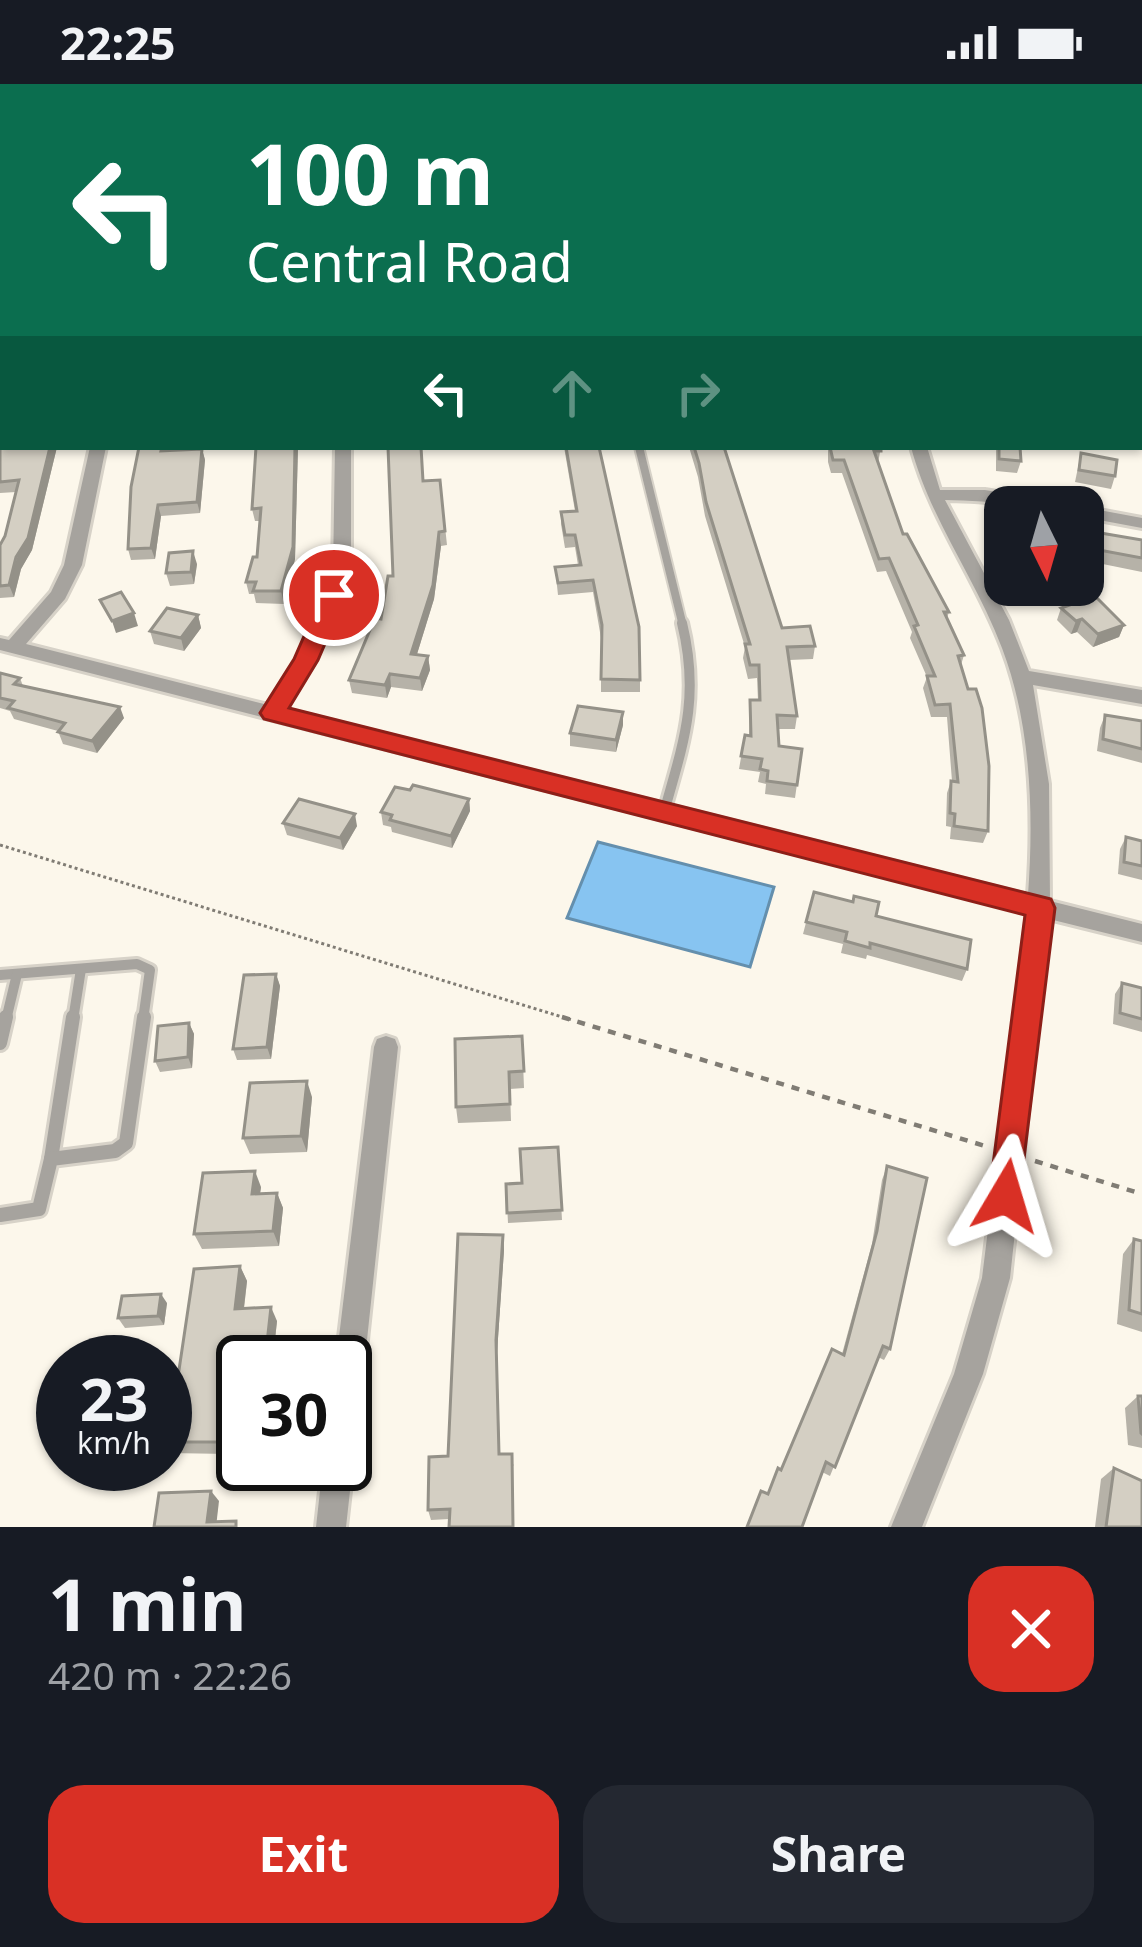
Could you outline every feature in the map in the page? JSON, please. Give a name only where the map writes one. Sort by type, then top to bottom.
[{"type":"street","points":[[6,646],[59,595],[73,565],[97,450]]},
{"type":"street","points":[[273,713],[306,660],[342,572],[343,450]]},
{"type":"street","points":[[906,1527],[957,1408],[996,1278],[1041,908],[1044,812],[1022,676],[1005,632],[950,538],[920,450]]},
{"type":"street","points":[[932,495],[984,495]]},
{"type":"street","points":[[1104,516],[1142,523]]},
{"type":"street","points":[[6,646],[1142,933]]},
{"type":"street","points":[[1022,676],[1142,698]]},
{"type":"street","points":[[353,1335],[386,1047]]},
{"type":"street","points":[[331,1527],[335,1491]]},
{"type":"lane","points":[[640,450],[688,639],[692,679],[688,730],[664,812]]},
{"type":"lane","points":[[0,975],[137,964],[150,970],[126,1143],[115,1151],[51,1159]]},
{"type":"lane","points":[[0,1215],[39,1208],[81,969]]},
{"type":"lane","points":[[0,1043],[17,974]]},
{"type":"path","points":[[0,845],[1142,1194]]},
{"type":"water","points":[[598,842],[774,887],[750,967],[567,918]]},
{"type":"building","points":[[0,450],[49,450],[28,538],[16,557],[9,585],[0,586],[0,545],[19,480],[0,482]]},
{"type":"building","points":[[138,450],[202,450],[197,502],[158,505],[151,548],[128,549]]},
{"type":"building","points":[[256,450],[295,450],[293,547],[281,591],[253,591],[256,582],[246,582],[253,557],[257,557],[261,508],[252,509]]},
{"type":"building","points":[[388,450],[421,450],[423,481],[440,480],[445,531],[439,532],[433,585],[411,654],[428,656],[420,678],[390,674],[385,685],[349,680],[375,618],[381,619],[388,576],[393,576]]},
{"type":"building","points":[[567,450],[600,450],[639,627],[640,680],[601,679],[602,625],[593,580],[558,583],[555,567],[581,565],[575,535],[565,535],[561,512],[577,511]]},
{"type":"building","points":[[695,450],[725,450],[782,628],[810,626],[815,646],[787,647],[797,716],[777,715],[779,746],[802,749],[797,785],[767,781],[768,771],[760,769],[762,759],[741,756],[745,735],[751,736],[750,700],[760,700],[759,665],[750,665],[745,644],[750,644],[706,502]]},
{"type":"building","points":[[831,450],[881,450],[874,451],[903,534],[949,612],[944,612],[964,655],[958,656],[968,689],[976,689],[982,708],[989,766],[988,831],[954,826],[951,781],[958,782],[950,704],[935,705],[927,676],[935,676],[914,626],[918,625],[889,558],[879,559],[844,460],[833,460]]},
{"type":"building","points":[[999,450],[1020,450],[1021,461],[999,459]]},
{"type":"building","points":[[1081,453],[1117,460],[1115,476],[1079,470]]},
{"type":"building","points":[[1104,534],[1142,540],[1142,558],[1104,551]]},
{"type":"building","points":[[193,551],[191,572],[166,573],[169,553]]},
{"type":"building","points":[[121,592],[134,613],[112,621],[100,600]]},
{"type":"building","points":[[1104,605],[1124,625],[1098,634],[1061,608]]},
{"type":"building","points":[[167,608],[198,615],[181,638],[150,631]]},
{"type":"building","points":[[0,673],[20,678],[14,684],[120,707],[92,741],[58,732],[65,723],[8,708],[14,701],[0,698]]},
{"type":"building","points":[[578,706],[623,712],[616,740],[570,733]]},
{"type":"building","points":[[1105,715],[1142,721],[1142,749],[1103,739]]},
{"type":"building","points":[[413,785],[469,799],[451,836],[390,820],[392,815],[381,812],[395,787],[410,790]]},
{"type":"building","points":[[299,799],[355,814],[340,838],[283,823]]},
{"type":"building","points":[[1126,837],[1142,841],[1142,866],[1124,862]]},
{"type":"building","points":[[814,892],[853,902],[854,896],[879,902],[876,916],[971,940],[967,969],[870,943],[870,948],[845,941],[847,932],[806,922]]},
{"type":"building","points":[[276,974],[267,1047],[233,1049],[244,975]]},
{"type":"building","points":[[1122,983],[1142,988],[1142,1019],[1120,1013]]},
{"type":"building","points":[[189,1023],[188,1057],[155,1061],[158,1026]]},
{"type":"building","points":[[522,1036],[524,1071],[509,1072],[510,1104],[456,1107],[455,1039]]},
{"type":"building","points":[[307,1081],[301,1136],[243,1138],[250,1083]]},
{"type":"building","points":[[558,1147],[562,1210],[507,1213],[506,1184],[522,1183],[520,1149]]},
{"type":"building","points":[[887,1166],[927,1178],[890,1349],[883,1346],[835,1467],[826,1462],[802,1527],[747,1527],[761,1491],[768,1494],[778,1468],[781,1470],[832,1349],[844,1355],[877,1231]]},
{"type":"building","points":[[255,1171],[252,1194],[277,1193],[273,1231],[194,1234],[203,1173]]},
{"type":"building","points":[[458,1234],[503,1235],[496,1340],[499,1454],[512,1454],[513,1527],[449,1527],[450,1509],[428,1510],[429,1457],[448,1456]]},
{"type":"building","points":[[1134,1239],[1142,1241],[1142,1314],[1129,1310]]},
{"type":"building","points":[[240,1266],[235,1309],[271,1307],[268,1335],[216,1335],[216,1442],[192,1442],[192,1335],[184,1335],[194,1269]]},
{"type":"building","points":[[161,1294],[158,1316],[118,1318],[122,1296]]},
{"type":"building","points":[[1138,1396],[1142,1396],[1142,1434],[1141,1433]]},
{"type":"building","points":[[1114,1468],[1142,1481],[1142,1527],[1106,1527]]},
{"type":"building","points":[[211,1491],[207,1522],[236,1521],[236,1527],[154,1527],[159,1493]]},
{"type":"route","points":[[334,595],[306,660],[273,713],[1041,908],[1006,1196]]}]
